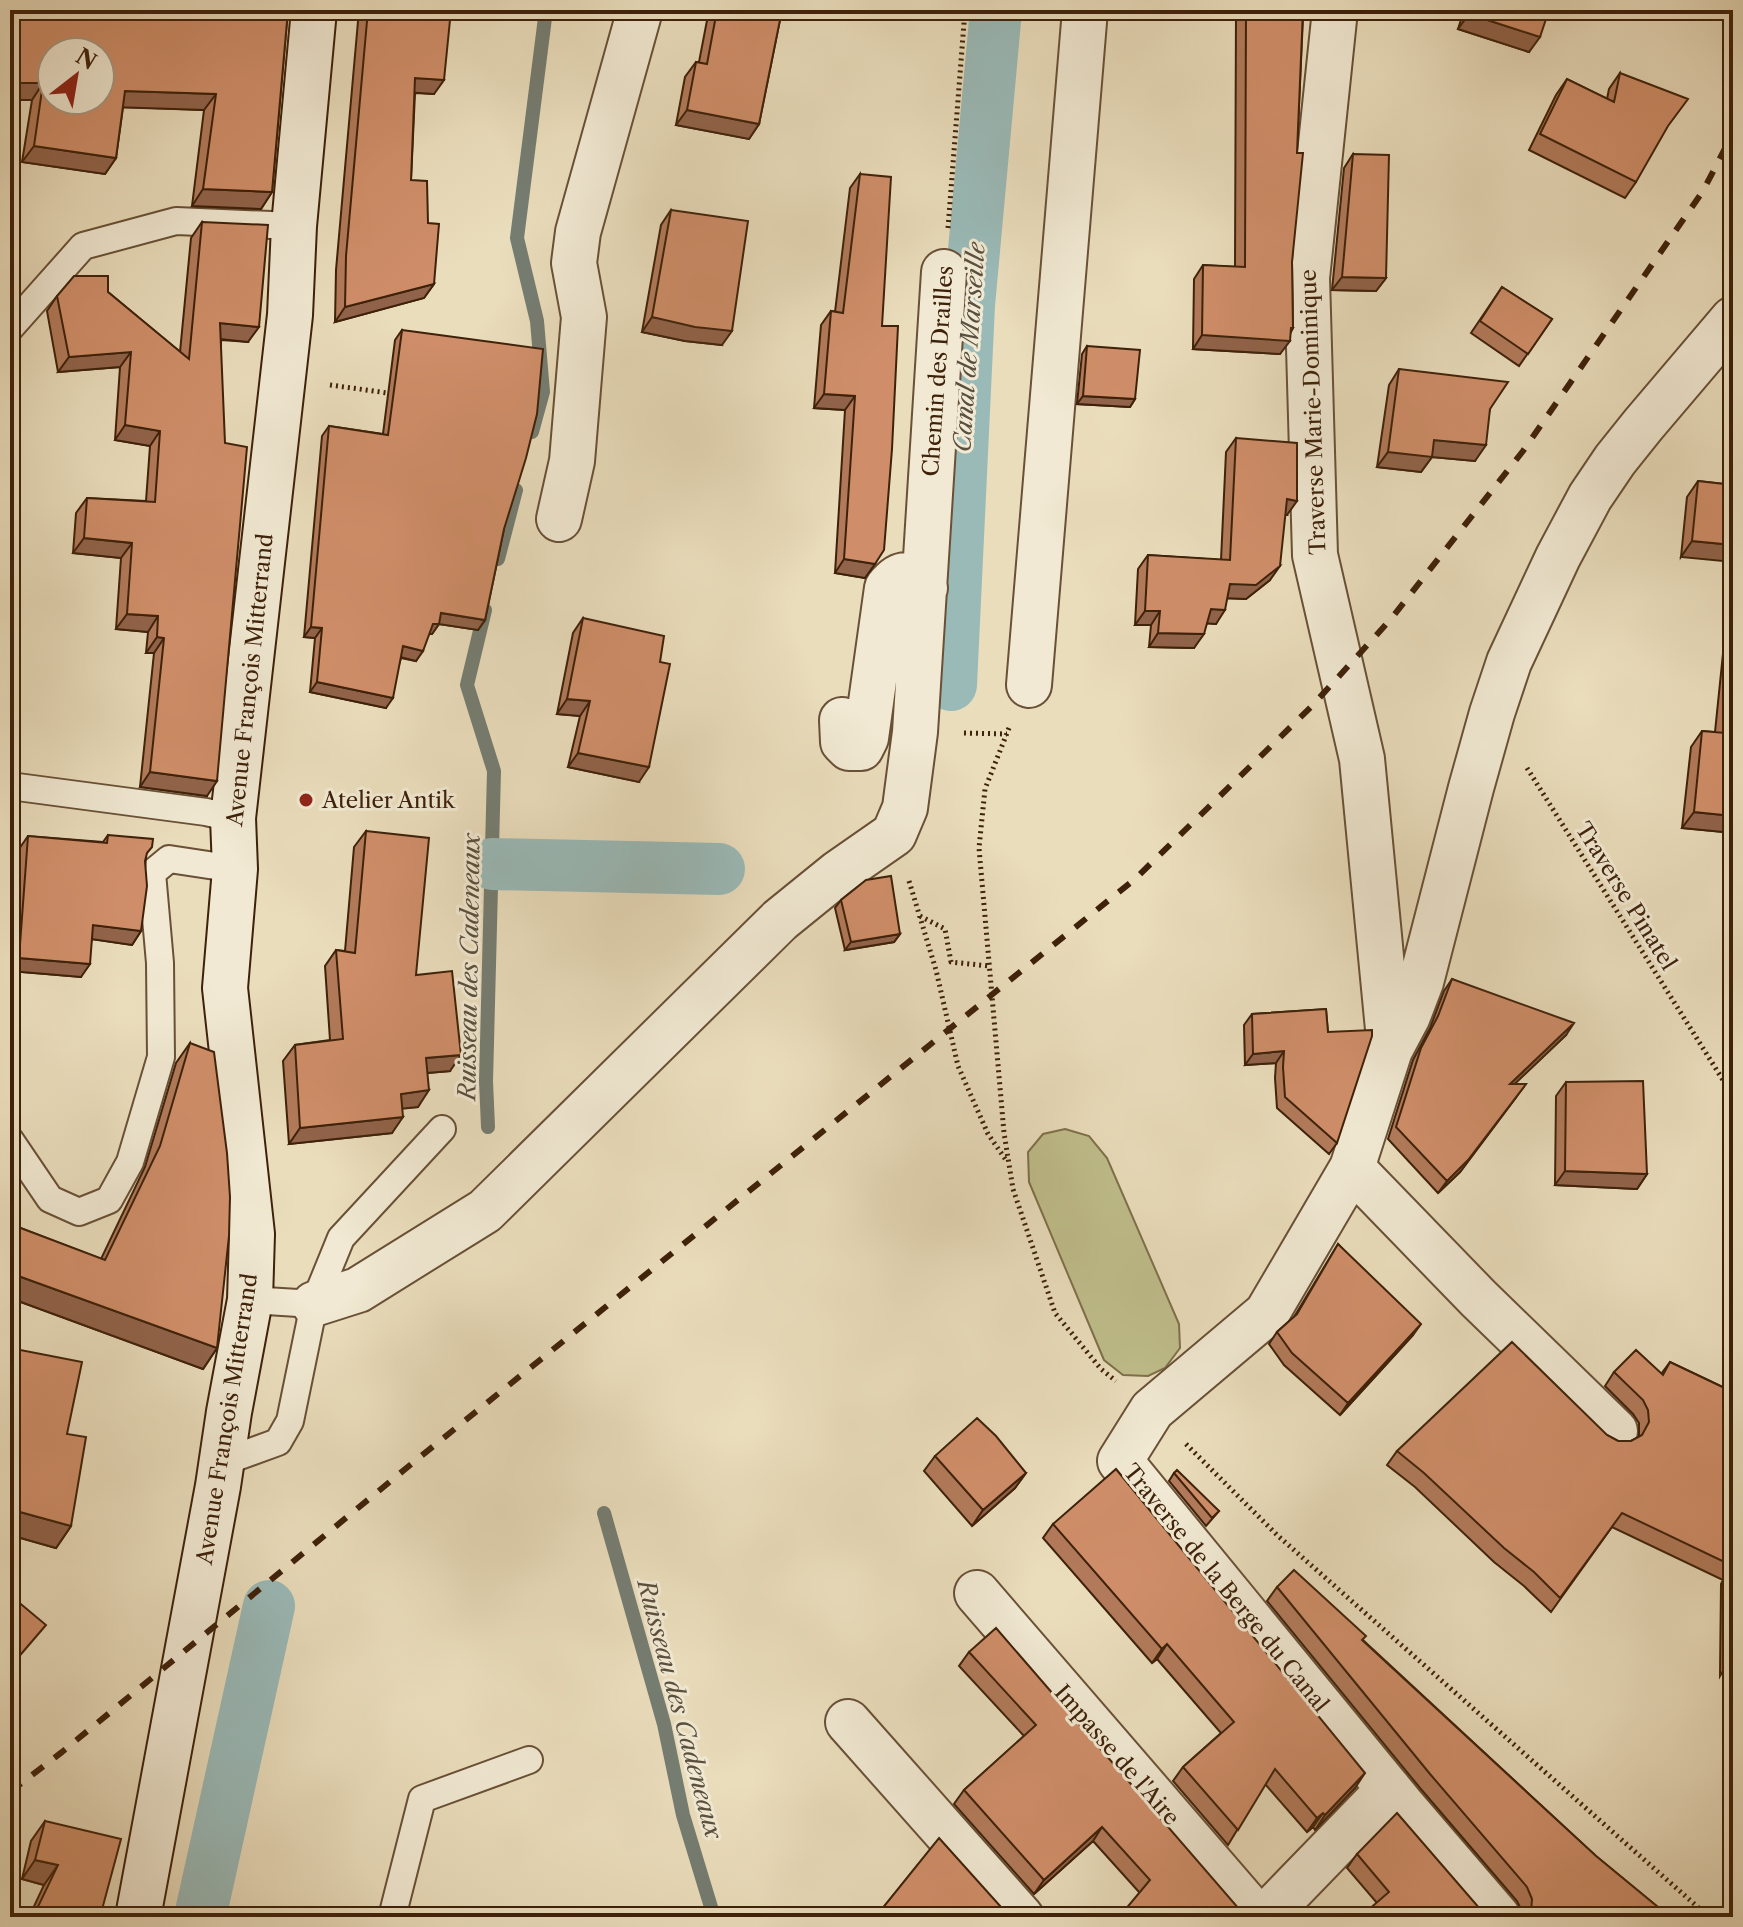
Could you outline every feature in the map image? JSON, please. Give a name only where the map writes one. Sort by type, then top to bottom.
[{"type":"street","name":"Avenue François Mitterrand","points":[[138,1917],[250,1300],[252,1234],[225,988],[235,869],[233,818],[290,315],[294,226],[314,10]]},
{"type":"street","points":[[559,519],[572,461],[584,317],[574,263],[578,232],[640,10]]},
{"type":"street","points":[[1029,685],[1085,10]]},
{"type":"street","name":"Traverse Marie-Dominique","points":[[1335,10],[1307,278],[1315,555],[1362,759],[1390,1050]]},
{"type":"street","name":"Chemin des Drailles","points":[[894,834],[935,732],[925,588],[944,272]]},
{"type":"street","points":[[1390,1050],[1421,982],[1492,713],[1509,662],[1528,620],[1590,497],[1615,460],[1733,319]]},
{"type":"street","points":[[842,720],[843,742],[849,748],[861,748],[866,738],[887,588],[894,579],[903,575],[914,576],[925,588]]},
{"type":"street","points":[[314,1304],[358,1290],[485,1211],[780,920],[838,873],[894,834]]},
{"type":"street","name":"Traverse de la Berge du Canal","points":[[1390,1050],[1352,1168],[1267,1313],[1152,1410],[1120,1461],[1498,1917]]},
{"type":"street","points":[[1352,1168],[1478,1298],[1615,1431]]},
{"type":"street","name":"Impasse de l'Aire","points":[[977,1593],[1257,1917]]},
{"type":"street","points":[[848,1722],[1021,1917]]},
{"type":"street","points":[[1265,1917],[1389,1789]]},
{"type":"lane","points":[[10,328],[83,246],[176,221],[294,226]]},
{"type":"lane","points":[[10,786],[233,818]]},
{"type":"lane","points":[[10,1140],[50,1199],[79,1212],[109,1200],[130,1162],[161,1057],[160,963],[152,873],[169,859],[235,869]]},
{"type":"lane","points":[[223,1462],[278,1442],[290,1421],[314,1304],[341,1238],[442,1129]]},
{"type":"lane","points":[[250,1300],[314,1304]]},
{"type":"lane","points":[[392,1917],[422,1799],[529,1760]]},
{"type":"path","name":"Chemin des Drailles","points":[[944,272],[965,10]]},
{"type":"path","points":[[283,379],[405,395]]},
{"type":"path","name":"Traverse Pinatel","points":[[1492,713],[1733,1096]]},
{"type":"path","points":[[935,732],[1007,734]]},
{"type":"path","points":[[894,834],[936,970],[958,1066],[988,1134],[1009,1164]]},
{"type":"path","points":[[920,916],[945,929],[951,962],[989,966]]},
{"type":"shaded area","points":[[1065,1129],[1089,1136],[1107,1158],[1179,1324],[1180,1348],[1165,1368],[1148,1376],[1123,1375],[1104,1360],[1029,1182],[1028,1152],[1043,1134]]},
{"type":"building","points":[[10,10],[288,10],[272,192],[203,189],[216,94],[125,91],[116,158],[34,146],[38,116],[116,116],[116,36],[36,36],[36,83],[18,83],[14,59],[10,59]]},
{"type":"building","points":[[368,10],[451,10],[444,80],[415,78],[411,180],[427,181],[428,223],[439,224],[434,284],[345,307],[346,256]]},
{"type":"building","points":[[717,10],[782,10],[759,124],[687,110],[696,62],[707,64]]},
{"type":"building","points":[[1246,10],[1303,10],[1297,153],[1303,153],[1292,262],[1293,328],[1290,341],[1202,335],[1203,265],[1245,267]]},
{"type":"building","points":[[1470,10],[1549,10],[1540,37],[1469,14]]},
{"type":"building","points":[[1620,73],[1688,99],[1668,126],[1636,182],[1540,134],[1567,79],[1614,102]]},
{"type":"building","points":[[1353,154],[1389,155],[1386,278],[1342,277]]},
{"type":"building","points":[[860,174],[891,177],[882,326],[898,326],[884,550],[875,564],[844,559],[855,396],[824,394],[831,311],[843,313]]},
{"type":"building","points":[[671,210],[748,221],[732,331],[695,327],[652,317]]},
{"type":"building","points":[[202,222],[268,225],[259,327],[220,323],[225,443],[247,447],[217,781],[150,772],[164,638],[157,637],[158,616],[127,614],[132,543],[84,538],[87,498],[155,502],[160,431],[125,425],[131,352],[69,357],[57,296],[74,276],[108,276],[108,292],[189,359]]},
{"type":"building","points":[[1502,287],[1552,319],[1528,354],[1480,321]]},
{"type":"building","points":[[402,330],[543,349],[537,414],[504,529],[485,620],[441,613],[439,624],[433,624],[423,651],[403,646],[393,698],[317,682],[322,628],[311,627],[329,426],[388,435]]},
{"type":"building","points":[[1087,346],[1140,350],[1135,399],[1083,396]]},
{"type":"building","points":[[1399,369],[1508,382],[1490,409],[1486,445],[1434,440],[1432,457],[1388,452]]},
{"type":"building","points":[[1236,438],[1297,443],[1297,501],[1287,499],[1280,566],[1256,585],[1230,584],[1225,610],[1211,609],[1204,634],[1158,633],[1160,611],[1145,611],[1148,555],[1230,560]]},
{"type":"building","points":[[1698,481],[1733,485],[1733,545],[1692,541]]},
{"type":"building","points":[[583,618],[664,636],[660,662],[670,664],[649,767],[578,753],[590,701],[567,699]]},
{"type":"building","points":[[1733,650],[1733,816],[1694,812],[1702,731],[1725,733]]},
{"type":"building","points":[[366,831],[429,838],[416,975],[452,971],[461,1055],[426,1058],[429,1090],[401,1094],[403,1117],[300,1128],[295,1045],[343,1039],[336,950],[355,953]]},
{"type":"building","points":[[108,835],[153,839],[145,861],[147,886],[141,931],[93,925],[90,964],[19,958],[28,836],[107,843]]},
{"type":"building","points":[[891,876],[900,934],[851,942],[841,900],[866,880]]},
{"type":"building","points":[[1452,979],[1574,1023],[1510,1084],[1526,1084],[1468,1160],[1447,1181],[1396,1127],[1421,1048]]},
{"type":"building","points":[[1326,1009],[1328,1032],[1372,1030],[1337,1143],[1285,1097],[1284,1051],[1253,1054],[1252,1014]]},
{"type":"building","points":[[190,1043],[214,1052],[227,1153],[229,1236],[217,1348],[10,1273],[10,1224],[105,1260],[160,1146]]},
{"type":"building","points":[[1643,1081],[1647,1174],[1565,1171],[1566,1082]]},
{"type":"building","points":[[1338,1244],[1421,1324],[1348,1403],[1292,1353],[1277,1332],[1297,1314]]},
{"type":"building","points":[[1512,1342],[1607,1435],[1618,1441],[1631,1441],[1642,1435],[1649,1422],[1643,1400],[1614,1372],[1636,1350],[1663,1375],[1670,1362],[1733,1392],[1733,1566],[1622,1513],[1560,1598],[1397,1451]]},
{"type":"building","points":[[10,1348],[82,1362],[67,1434],[86,1437],[71,1526],[10,1507]]},
{"type":"building","points":[[977,1418],[1026,1473],[983,1510],[935,1456]]},
{"type":"building","points":[[1116,1469],[1365,1773],[1325,1815],[1323,1813],[1317,1818],[1275,1769],[1238,1830],[1183,1767],[1234,1722],[1167,1644],[1162,1649],[1053,1524]]},
{"type":"building","points":[[1177,1470],[1219,1511],[1212,1518],[1174,1473]]},
{"type":"building","points":[[1733,1566],[1733,1654],[1729,1662],[1731,1570]]},
{"type":"building","points":[[1294,1570],[1366,1636],[1362,1640],[1596,1856],[1670,1917],[1555,1917],[1551,1914],[1549,1917],[1527,1917],[1531,1912],[1532,1899],[1527,1887],[1277,1587]]},
{"type":"building","points":[[10,1595],[46,1625],[10,1667]]},
{"type":"building","points":[[996,1628],[1246,1917],[1119,1917],[1150,1880],[1102,1827],[1044,1880],[964,1790],[1036,1725],[969,1652]]},
{"type":"building","points":[[1397,1813],[1487,1917],[1360,1917],[1389,1892],[1357,1854]]},
{"type":"building","points":[[45,1821],[121,1839],[100,1917],[33,1917],[58,1865],[35,1860]]},
{"type":"building","points":[[939,1838],[1010,1917],[877,1915]]},
{"type":"waterway","name":"Ruisseau des Cadeneaux","points":[[532,432],[543,392],[537,321],[517,238],[546,10]]},
{"type":"waterway","name":"Canal de Marseille","points":[[951,685],[969,305],[996,10]]},
{"type":"waterway","name":"Ruisseau des Cadeneaux","points":[[498,559],[516,490]]},
{"type":"waterway","name":"Ruisseau des Cadeneaux","points":[[485,610],[467,685],[494,771],[486,1081],[488,1127]]},
{"type":"waterway","points":[[492,864],[719,869]]},
{"type":"waterway","name":"Ruisseau des Cadeneaux","points":[[604,1513],[664,1724],[683,1815],[714,1917]]},
{"type":"waterway","points":[[200,1917],[269,1606]]},
{"type":"railway","points":[[10,1792],[1135,879],[1311,707],[1391,619],[1523,451],[1703,191],[1733,133]]},
{"type":"place","name":"Atelier Antik","points":[[306,800]]}]
